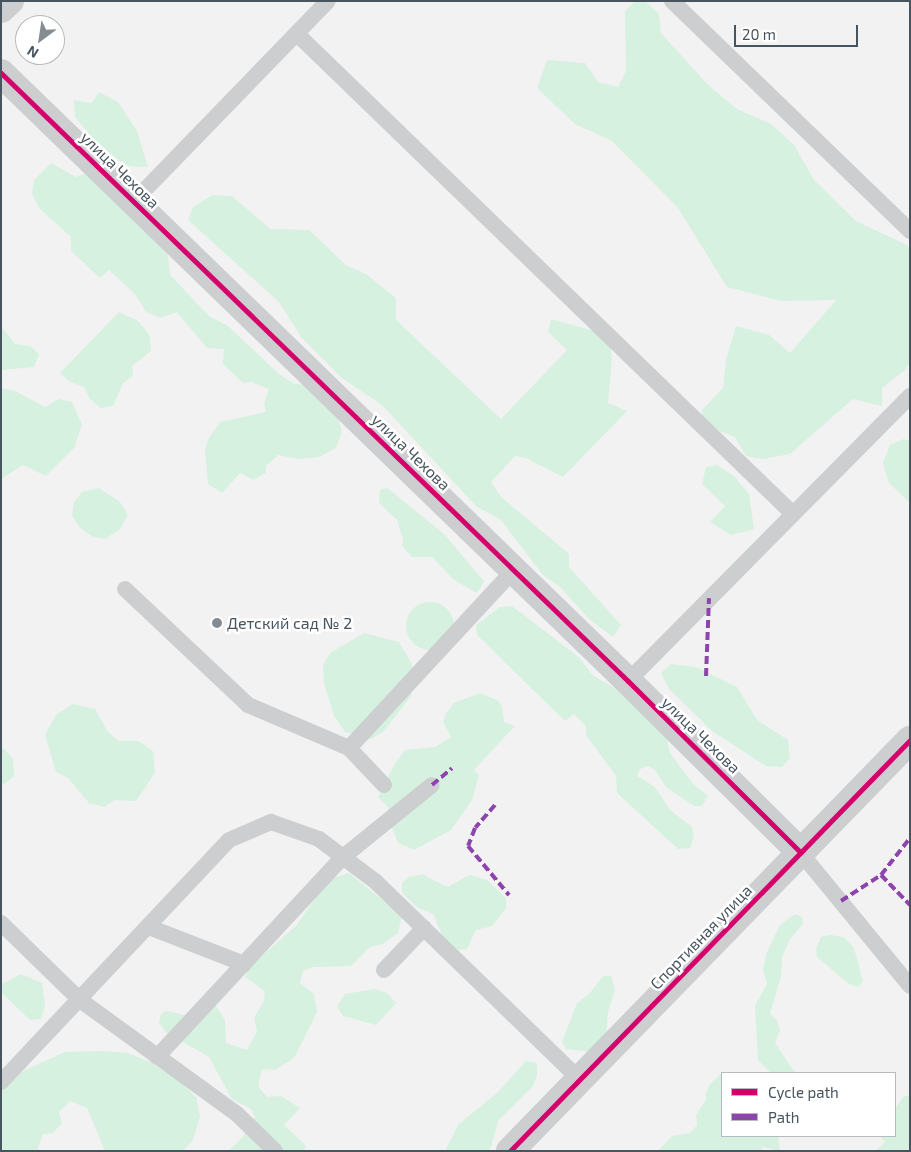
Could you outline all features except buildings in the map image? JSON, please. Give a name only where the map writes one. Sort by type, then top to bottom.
[{"type":"street","points":[[1,9],[10,1]]},
{"type":"street","name":"улица Чехова","points":[[1,73],[135,200],[628,681],[800,852]]},
{"type":"street","name":"Спортивная улица","points":[[510,1151],[910,740]]},
{"type":"lane","points":[[135,200],[328,1]]},
{"type":"lane","points":[[672,1],[910,231]]},
{"type":"lane","points":[[297,34],[793,514]]},
{"type":"lane","points":[[628,681],[910,396]]},
{"type":"lane","points":[[349,748],[514,570]]},
{"type":"lane","points":[[125,589],[248,705],[349,748],[384,785]]},
{"type":"lane","points":[[157,1057],[343,857],[432,785]]},
{"type":"lane","points":[[1,1082],[229,840],[271,822],[319,839],[376,882],[580,1080]]},
{"type":"lane","points":[[800,852],[910,986]]},
{"type":"lane","points":[[1,923],[80,1000],[237,1114],[275,1151]]},
{"type":"lane","points":[[149,927],[244,964]]},
{"type":"lane","points":[[384,970],[424,928]]},
{"type":"green space","points":[[635,1],[645,1],[659,14],[661,33],[707,84],[737,109],[771,124],[794,145],[814,180],[856,221],[907,245],[910,251],[910,362],[904,371],[882,388],[882,406],[853,399],[790,454],[763,459],[746,456],[735,437],[701,424],[702,410],[723,388],[726,360],[736,326],[769,335],[790,353],[836,300],[781,301],[727,287],[678,208],[612,141],[575,124],[537,88],[547,60],[585,63],[598,82],[618,87],[626,71],[625,11]]},
{"type":"green space","points":[[99,92],[118,102],[137,131],[148,167],[126,166],[95,141],[75,117],[74,100],[92,103]]},
{"type":"green space","points":[[51,163],[76,177],[100,168],[168,255],[170,275],[209,316],[228,326],[280,375],[295,384],[308,385],[337,413],[342,432],[336,448],[319,457],[298,459],[278,455],[266,466],[266,473],[253,480],[240,473],[222,493],[208,484],[205,449],[209,438],[220,422],[266,412],[264,403],[269,389],[251,382],[243,383],[223,364],[224,349],[207,348],[177,312],[160,318],[146,312],[135,294],[109,270],[100,278],[71,251],[71,237],[40,209],[32,194],[34,180]]},
{"type":"green space","points":[[213,195],[232,196],[270,229],[309,230],[346,265],[366,274],[396,298],[396,320],[501,419],[567,350],[548,332],[551,319],[609,335],[612,357],[608,403],[627,411],[563,477],[526,458],[515,456],[491,482],[501,497],[569,554],[569,567],[621,625],[613,637],[590,620],[560,587],[543,575],[500,519],[477,507],[382,405],[342,378],[301,337],[279,302],[188,220],[193,207]]},
{"type":"green space","points":[[119,312],[138,321],[149,334],[151,351],[132,366],[133,376],[123,383],[113,406],[101,408],[90,399],[84,387],[69,381],[60,373]]},
{"type":"green space","points":[[1,326],[15,344],[30,346],[39,354],[34,367],[1,370]]},
{"type":"green space","points":[[1,388],[15,391],[45,407],[59,399],[72,402],[82,425],[74,448],[46,476],[23,465],[1,479]]},
{"type":"green space","points":[[904,439],[910,441],[910,503],[889,483],[883,463],[890,445]]},
{"type":"green space","points":[[717,465],[734,476],[749,494],[754,529],[731,535],[710,522],[725,506],[702,484],[706,467]]},
{"type":"green space","points":[[99,488],[120,502],[128,515],[120,529],[105,539],[93,537],[79,527],[72,515],[74,502],[82,492]]},
{"type":"green space","points":[[387,488],[443,533],[484,581],[477,593],[454,580],[432,557],[412,557],[402,546],[403,539],[397,520],[379,503],[380,490]]},
{"type":"green space","points":[[430,602],[439,604],[447,609],[452,617],[454,626],[452,635],[447,643],[439,648],[430,650],[421,648],[413,643],[408,635],[406,626],[408,617],[413,609],[421,604]]},
{"type":"green space","points":[[512,606],[580,658],[592,675],[631,697],[664,724],[670,753],[693,784],[708,796],[702,806],[694,806],[666,787],[655,770],[648,766],[640,769],[637,776],[655,787],[670,810],[692,827],[694,836],[690,848],[678,849],[617,793],[616,776],[586,735],[586,726],[574,714],[565,721],[477,635],[476,625],[500,607]]},
{"type":"green space","points":[[364,633],[399,642],[412,664],[411,696],[384,731],[371,739],[345,732],[334,716],[324,683],[323,665],[330,653]]},
{"type":"green space","points":[[671,664],[696,667],[737,687],[757,720],[788,740],[790,758],[782,767],[766,766],[712,731],[669,689],[661,673]]},
{"type":"green space","points":[[480,693],[497,700],[502,706],[504,722],[515,726],[474,770],[479,775],[472,800],[451,830],[414,850],[398,843],[389,820],[388,807],[378,797],[394,765],[405,750],[435,747],[451,737],[443,722],[446,713],[454,703]]},
{"type":"green space","points":[[73,704],[95,709],[108,732],[119,741],[138,741],[153,751],[155,773],[136,801],[115,800],[104,807],[89,803],[68,778],[56,772],[45,735],[56,715]]},
{"type":"green space","points":[[1,746],[13,759],[14,776],[5,784],[1,783]]},
{"type":"green space","points":[[349,873],[402,916],[398,933],[383,944],[370,947],[351,966],[313,967],[303,971],[300,983],[314,994],[317,1012],[294,1058],[275,1070],[262,1069],[258,1086],[267,1097],[281,1096],[300,1108],[284,1125],[306,1146],[303,1151],[228,1151],[242,1138],[255,1117],[251,1109],[232,1099],[209,1057],[167,1033],[159,1023],[161,1014],[166,1011],[195,1017],[208,1003],[216,1006],[225,1020],[226,1043],[247,1050],[257,1031],[254,1018],[264,1000],[265,991],[245,977],[249,967],[296,926],[313,901],[321,882]]},
{"type":"green space","points":[[422,874],[447,887],[470,875],[487,880],[506,898],[506,908],[492,926],[476,930],[467,949],[458,950],[444,939],[433,914],[418,908],[402,893],[402,883],[409,877]]},
{"type":"green space","points":[[795,914],[802,917],[803,924],[790,939],[782,957],[781,976],[770,1014],[777,1020],[780,1030],[775,1043],[794,1072],[770,1072],[758,1060],[755,1006],[767,984],[763,971],[766,954],[780,925]]},
{"type":"green space","points":[[830,935],[844,937],[854,948],[863,981],[858,987],[849,984],[817,957],[816,949],[821,937]]},
{"type":"green space","points":[[21,974],[42,983],[45,1005],[41,1019],[30,1020],[1,992],[2,984]]},
{"type":"green space","points":[[603,976],[611,976],[615,990],[608,1012],[606,1040],[593,1052],[566,1049],[562,1042],[577,1003],[589,994]]},
{"type":"green space","points":[[375,989],[387,993],[396,1003],[376,1025],[343,1016],[337,1006],[345,994]]},
{"type":"green space","points":[[102,1051],[128,1053],[150,1062],[180,1081],[196,1097],[200,1116],[193,1140],[183,1151],[105,1151],[87,1108],[70,1101],[59,1112],[62,1123],[53,1133],[43,1134],[37,1151],[1,1151],[1,1086],[25,1070],[65,1052]]},
{"type":"green space","points":[[526,1061],[537,1063],[537,1076],[533,1086],[498,1121],[490,1151],[445,1151],[458,1125],[499,1091]]},
{"type":"green space","points":[[721,1074],[721,1137],[778,1137],[780,1151],[763,1147],[761,1151],[658,1151],[672,1136],[690,1133],[697,1125],[696,1115],[707,1098],[705,1094],[710,1084]]},
{"type":"green space","points":[[910,1095],[910,1151],[876,1151],[885,1142],[881,1137],[896,1137],[896,1108],[903,1097]]},
{"type":"marked path","points":[[706,676],[709,598]]},
{"type":"marked path","points":[[432,785],[452,768]]},
{"type":"marked path","points":[[495,805],[475,828],[468,846],[509,895]]},
{"type":"marked path","points":[[841,901],[881,875],[910,838]]},
{"type":"marked path","points":[[881,875],[910,905]]},
{"type":"cycle path","points":[[1,73],[628,681],[800,852]]},
{"type":"cycle path","points":[[510,1151],[910,740]]},
{"type":"place","name":"Детский сад № 2","points":[[217,623]]}]
